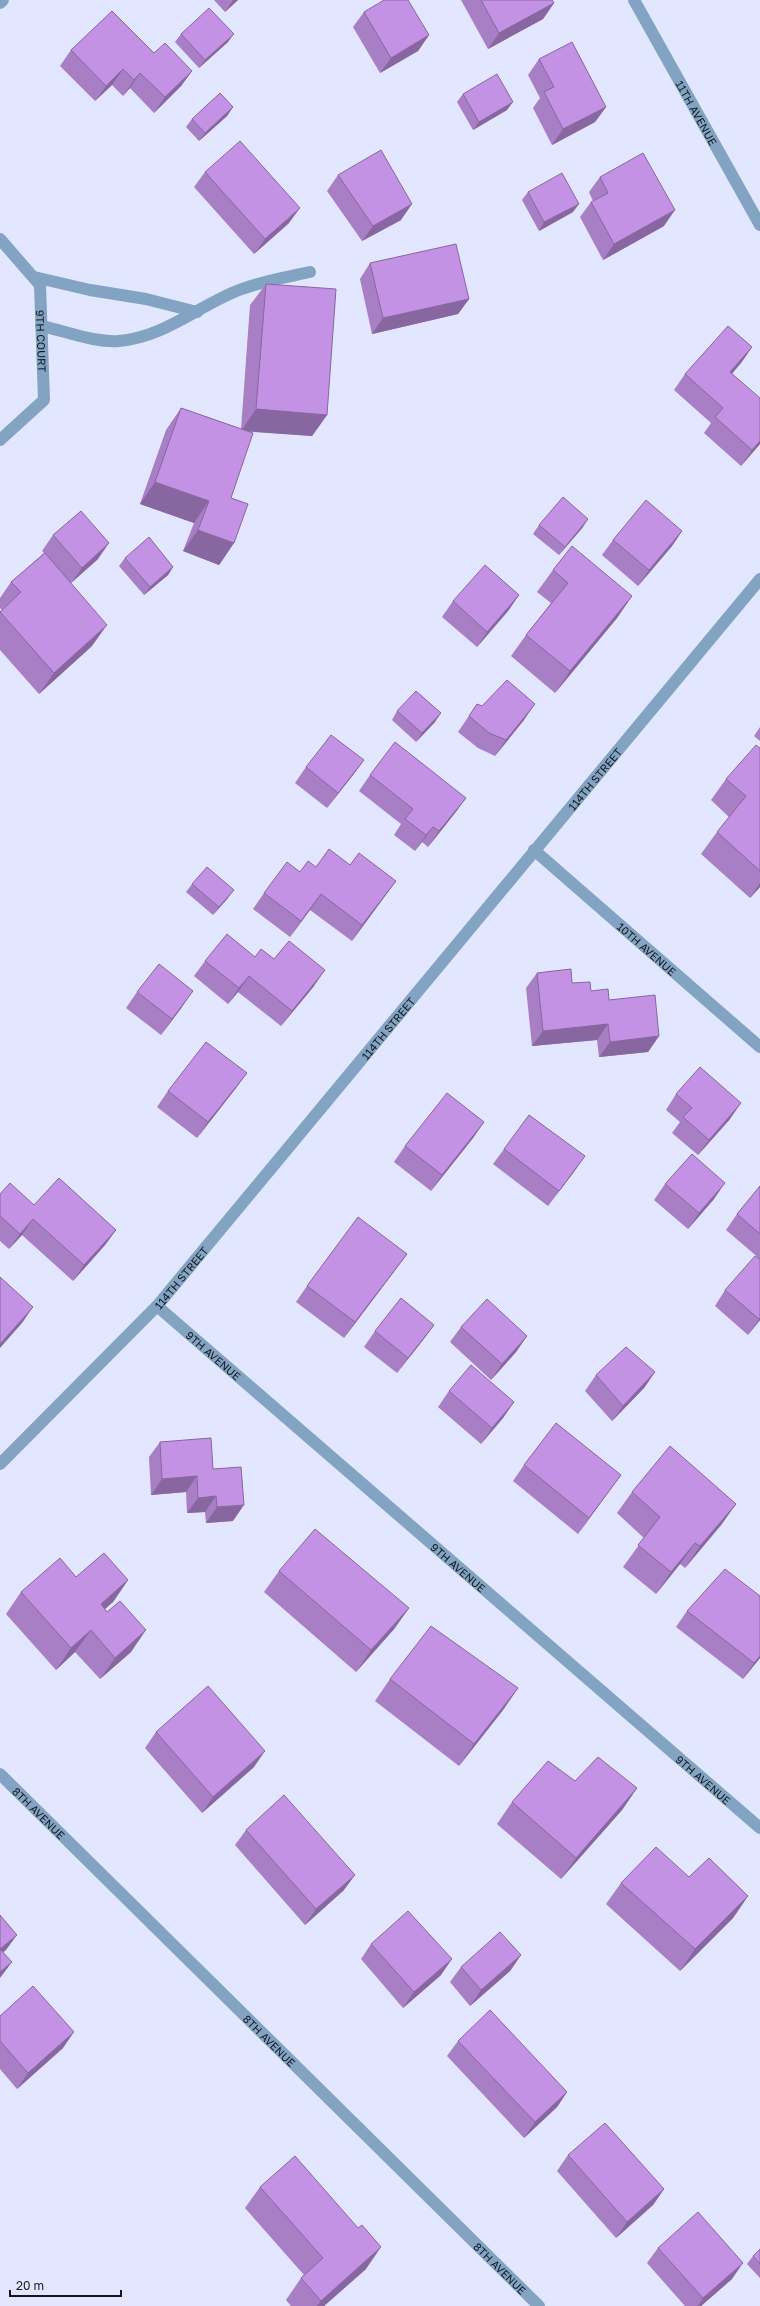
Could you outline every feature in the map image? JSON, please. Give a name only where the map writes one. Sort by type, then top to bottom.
[{"type":"street","name":"11TH AVENUE","points":[[634,0],[760,225]]},
{"type":"street","name":"9TH COURT","points":[[0,239],[40,285],[44,400],[0,440]]},
{"type":"street","points":[[41,326],[97,340],[119,341],[151,335],[239,290],[310,272]]},
{"type":"street","points":[[34,277],[90,290],[146,299],[198,312]]},
{"type":"street","name":"114TH STREET","points":[[0,1464],[157,1306],[760,579]]},
{"type":"street","name":"10TH AVENUE","points":[[534,850],[760,1047]]},
{"type":"street","name":"9TH AVENUE","points":[[157,1306],[760,1828]]},
{"type":"street","name":"8TH AVENUE","points":[[0,1774],[539,2306]]},
{"type":"building","points":[[384,0],[408,0],[429,35],[391,58],[364,12]]},
{"type":"building","points":[[481,0],[552,0],[554,3],[499,33]]},
{"type":"building","points":[[209,8],[234,34],[205,60],[181,34]]},
{"type":"building","points":[[112,11],[154,53],[165,43],[192,71],[165,97],[140,73],[134,80],[123,69],[106,86],[71,50]]},
{"type":"building","points":[[572,42],[606,107],[563,129],[544,92],[554,87],[539,59]]},
{"type":"building","points":[[497,74],[513,102],[479,122],[463,94]]},
{"type":"building","points":[[220,93],[233,107],[205,133],[192,119]]},
{"type":"building","points":[[240,141],[300,208],[265,239],[205,172]]},
{"type":"building","points":[[381,150],[412,204],[373,226],[338,175]]},
{"type":"building","points":[[643,153],[675,210],[614,244],[591,202],[608,193],[600,177]]},
{"type":"building","points":[[562,173],[579,204],[544,222],[528,192]]},
{"type":"building","points":[[456,244],[469,299],[383,318],[370,263]]},
{"type":"building","points":[[266,284],[336,289],[327,415],[256,409]]},
{"type":"building","points":[[728,326],[752,347],[730,372],[760,398],[760,441],[752,450],[715,417],[723,408],[685,374]]},
{"type":"building","points":[[181,408],[253,433],[231,498],[248,504],[234,543],[198,530],[209,501],[155,482]]},
{"type":"building","points":[[563,497],[588,519],[565,547],[539,525]]},
{"type":"building","points":[[646,500],[682,531],[649,570],[613,540]]},
{"type":"building","points":[[81,511],[109,543],[82,568],[53,535]]},
{"type":"building","points":[[149,537],[173,567],[150,587],[125,558]]},
{"type":"building","points":[[572,546],[632,596],[570,671],[526,635],[568,583],[553,570]]},
{"type":"building","points":[[45,553],[107,625],[54,673],[0,612],[21,592],[11,582]]},
{"type":"building","points":[[485,565],[519,595],[487,632],[453,601]]},
{"type":"building","points":[[507,680],[535,704],[506,740],[489,733],[469,716],[477,704],[482,706]]},
{"type":"building","points":[[416,691],[441,713],[422,733],[397,711]]},
{"type":"building","points":[[331,735],[364,760],[338,793],[306,767]]},
{"type":"building","points":[[395,742],[466,798],[439,831],[433,827],[426,835],[405,819],[413,809],[370,775]]},
{"type":"building","points":[[756,745],[760,748],[760,871],[717,832],[746,796],[726,779]]},
{"type":"building","points":[[329,849],[350,865],[359,853],[396,881],[362,925],[321,894],[301,921],[264,893],[287,862],[300,872],[308,861],[316,867]]},
{"type":"building","points":[[207,867],[234,890],[219,907],[192,884]]},
{"type":"building","points":[[227,934],[255,957],[261,949],[274,959],[289,941],[325,970],[292,1011],[249,976],[239,988],[205,961]]},
{"type":"building","points":[[159,964],[193,991],[172,1019],[137,992]]},
{"type":"building","points":[[571,969],[572,983],[590,982],[591,991],[608,989],[609,1000],[655,995],[659,1036],[610,1042],[608,1024],[543,1031],[537,973]]},
{"type":"building","points":[[206,1042],[247,1073],[208,1122],[168,1091]]},
{"type":"building","points":[[700,1067],[741,1103],[709,1140],[683,1117],[692,1108],[676,1094]]},
{"type":"building","points":[[447,1093],[484,1122],[442,1175],[405,1146]]},
{"type":"building","points":[[529,1115],[585,1156],[559,1191],[504,1149]]},
{"type":"building","points":[[692,1154],[725,1183],[699,1213],[665,1184]]},
{"type":"building","points":[[59,1178],[116,1230],[84,1265],[33,1219],[20,1234],[0,1216],[0,1194],[10,1183],[34,1205]]},
{"type":"building","points":[[760,1186],[760,1234],[737,1214]]},
{"type":"building","points":[[358,1217],[407,1254],[355,1322],[307,1286]]},
{"type":"building","points":[[755,1256],[760,1259],[759,1319],[725,1290]]},
{"type":"building","points":[[0,1277],[33,1307],[0,1344]]},
{"type":"building","points":[[401,1298],[434,1325],[408,1358],[375,1331]]},
{"type":"building","points":[[487,1299],[527,1336],[502,1364],[461,1327]]},
{"type":"building","points":[[626,1347],[655,1372],[623,1406],[596,1375]]},
{"type":"building","points":[[471,1365],[514,1402],[492,1428],[449,1391]]},
{"type":"building","points":[[556,1423],[621,1475],[589,1518],[524,1465]]},
{"type":"building","points":[[211,1438],[213,1469],[241,1467],[244,1505],[217,1507],[216,1496],[198,1498],[197,1476],[162,1479],[160,1442]]},
{"type":"building","points":[[670,1446],[736,1504],[700,1546],[695,1543],[671,1572],[638,1545],[660,1517],[632,1492]]},
{"type":"building","points":[[315,1529],[409,1608],[371,1650],[279,1571]]},
{"type":"building","points":[[104,1553],[128,1580],[101,1604],[107,1612],[120,1601],[146,1630],[115,1658],[91,1630],[71,1648],[21,1592],[60,1558],[76,1577]]},
{"type":"building","points":[[725,1569],[760,1596],[760,1656],[754,1663],[687,1611]]},
{"type":"building","points":[[431,1626],[518,1688],[474,1744],[390,1679]]},
{"type":"building","points":[[208,1686],[265,1751],[213,1797],[156,1732]]},
{"type":"building","points":[[598,1757],[637,1788],[576,1858],[512,1802],[548,1761],[575,1781]]},
{"type":"building","points":[[284,1795],[355,1875],[316,1909],[246,1830]]},
{"type":"building","points":[[656,1847],[689,1877],[709,1858],[748,1896],[695,1949],[621,1883]]},
{"type":"building","points":[[408,1911],[452,1959],[414,1992],[371,1944]]},
{"type":"building","points":[[0,1915],[17,1935],[0,1949]]},
{"type":"building","points":[[500,1932],[521,1955],[481,1990],[461,1967]]},
{"type":"building","points":[[0,1949],[12,1962],[0,1972]]},
{"type":"building","points":[[33,1986],[74,2032],[28,2073],[0,2041],[0,2016]]},
{"type":"building","points":[[490,2010],[567,2092],[535,2122],[458,2041]]},
{"type":"building","points":[[605,2123],[664,2189],[627,2222],[568,2155]]},
{"type":"building","points":[[295,2156],[358,2228],[362,2225],[381,2247],[321,2301],[301,2278],[323,2258],[260,2187]]},
{"type":"building","points":[[698,2212],[743,2263],[703,2298],[658,2248]]},
{"type":"building","points":[[760,2249],[760,2264],[753,2256]]}]
